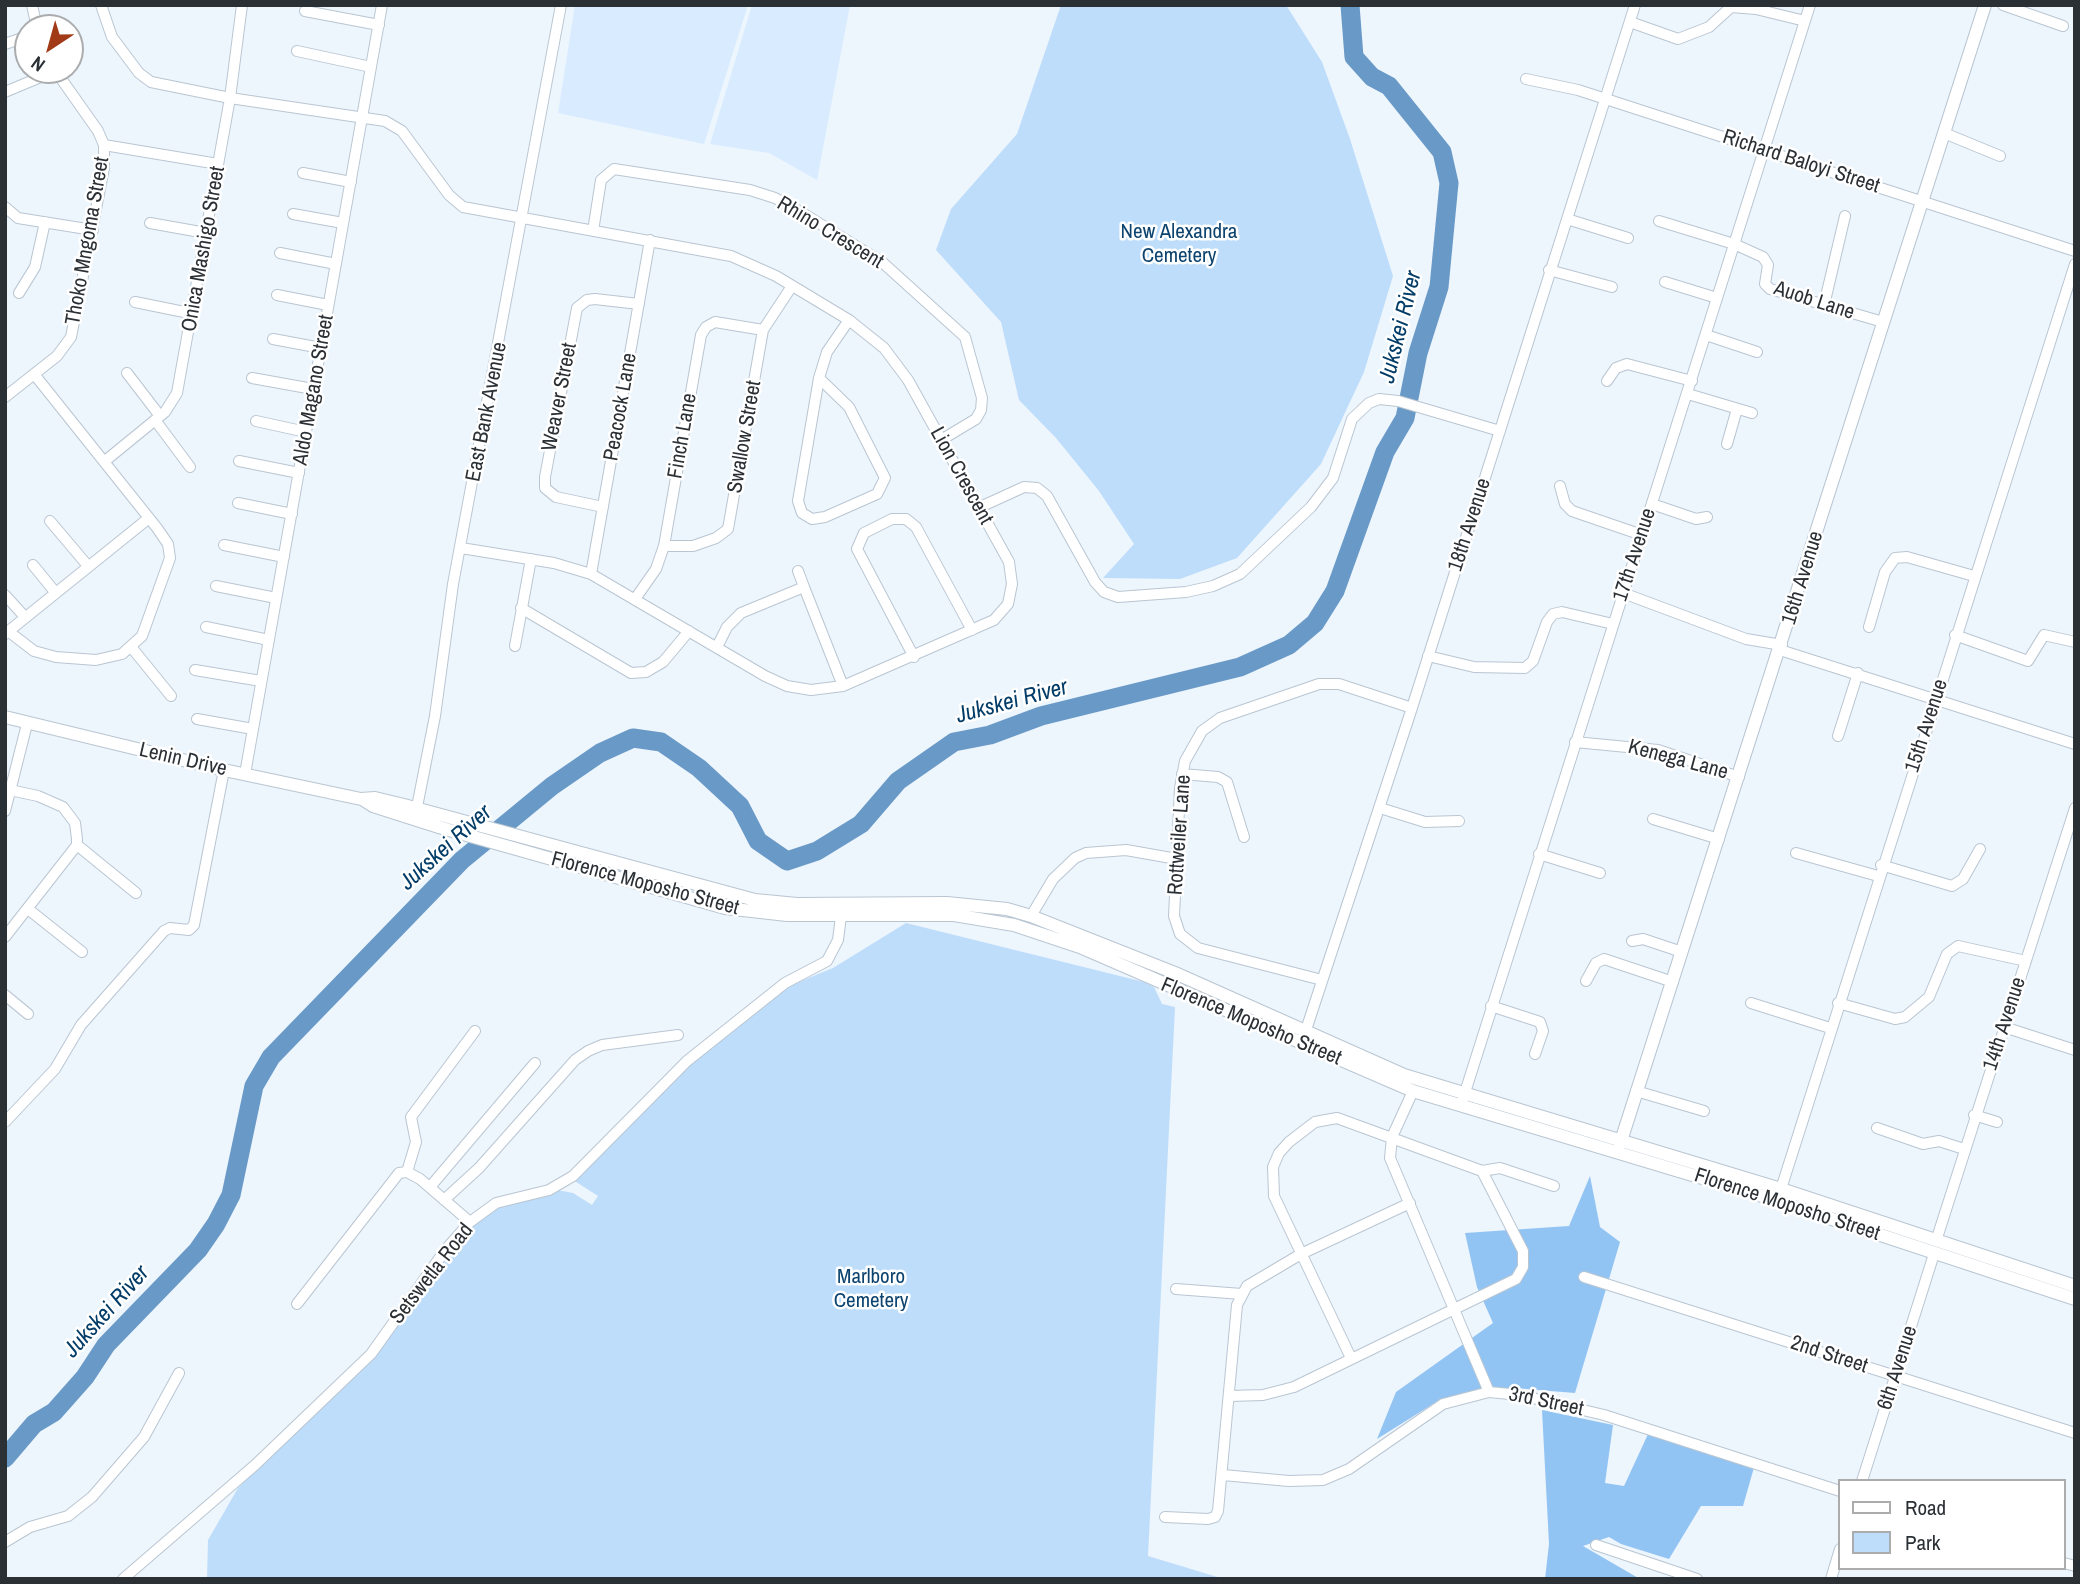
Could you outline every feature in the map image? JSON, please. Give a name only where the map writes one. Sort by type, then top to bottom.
[{"type":"street","name":"Lion Crescent","points":[[101,5],[112,37],[145,78],[158,85],[385,121],[402,131],[458,204],[469,210],[740,258],[849,320],[884,348],[896,363],[1009,562],[1012,584],[1008,604],[1000,614],[972,631],[843,686],[811,690],[788,686],[591,574],[531,559],[461,548]]},
{"type":"street","name":"Onica Mashigo Street","points":[[105,461],[174,401],[194,314],[230,98],[242,5]]},
{"type":"street","name":"Aldo Magano Street","points":[[245,774],[382,5]]},
{"type":"street","name":"East Bank Avenue","points":[[416,814],[461,548],[561,5]]},
{"type":"street","name":"17th Avenue","points":[[1462,1099],[1810,5]]},
{"type":"street","name":"16th Avenue","points":[[1619,1145],[1781,648],[1985,5]]},
{"type":"street","points":[[2003,5],[2063,26]]},
{"type":"street","name":"18th Avenue","points":[[1303,1037],[1380,808],[1549,270],[1606,99],[1633,6]]},
{"type":"street","points":[[1630,22],[1678,39],[1712,25],[1731,7],[1745,6],[1805,21]]},
{"type":"street","points":[[305,11],[379,25]]},
{"type":"street","points":[[297,51],[371,66]]},
{"type":"street","name":"Richard Baloyi Street","points":[[1526,79],[1606,99],[2075,251]]},
{"type":"street","points":[[5,92],[24,84]]},
{"type":"street","name":"Thoko Mngoma Street","points":[[5,397],[65,348],[71,337],[93,230],[104,168],[104,145],[87,114],[65,84]]},
{"type":"street","points":[[1944,133],[2000,156]]},
{"type":"street","points":[[104,145],[218,163]]},
{"type":"street","name":"Rhino Crescent","points":[[593,231],[601,180],[614,169],[750,190],[775,198],[809,217],[882,262],[965,337],[982,398],[981,410],[976,419],[941,440]]},
{"type":"street","points":[[303,173],[351,182]]},
{"type":"street","points":[[9,211],[45,222],[93,230]]},
{"type":"street","points":[[293,214],[343,223]]},
{"type":"street","points":[[1824,306],[1845,216]]},
{"type":"street","points":[[1567,219],[1628,238]]},
{"type":"street","points":[[1659,221],[1734,244]]},
{"type":"street","points":[[19,293],[35,267],[45,222]]},
{"type":"street","points":[[150,223],[206,233]]},
{"type":"street","name":"Peacock Lane","points":[[591,574],[650,240]]},
{"type":"street","name":"Auob Lane","points":[[1734,244],[1766,260],[1767,287],[1883,322]]},
{"type":"street","points":[[280,253],[336,264]]},
{"type":"street","name":"15th Avenue","points":[[1781,1189],[2075,264]]},
{"type":"street","points":[[1549,270],[1612,287]]},
{"type":"street","points":[[1665,282],[1717,298]]},
{"type":"street","name":"Swallow Street","points":[[664,546],[690,547],[716,538],[728,529],[763,330],[792,286]]},
{"type":"street","points":[[277,295],[328,305]]},
{"type":"street","name":"Weaver Street","points":[[603,507],[553,496],[545,488],[544,477],[577,308],[586,300],[595,299],[639,304]]},
{"type":"street","points":[[135,302],[194,314]]},
{"type":"street","points":[[819,378],[849,407],[885,478],[877,494],[825,517],[812,519],[802,513],[798,501],[819,378],[827,352],[849,320]]},
{"type":"street","name":"Finch Lane","points":[[635,599],[656,569],[664,546],[701,335],[706,327],[715,321],[763,330]]},
{"type":"street","points":[[1706,335],[1757,352]]},
{"type":"street","points":[[273,339],[321,348]]},
{"type":"street","points":[[1606,382],[1616,368],[1627,364],[1692,381]]},
{"type":"street","points":[[127,373],[190,467]]},
{"type":"street","points":[[34,374],[149,518],[168,544],[170,558],[148,621],[132,649],[113,658],[67,659],[34,651],[7,632],[149,518]]},
{"type":"street","points":[[252,378],[313,389]]},
{"type":"street","points":[[1688,394],[1752,413]]},
{"type":"street","points":[[978,508],[1024,487],[1042,490],[1094,582],[1109,595],[1142,596],[1213,586],[1232,578],[1252,564],[1322,495],[1337,467],[1352,419],[1362,407],[1379,399],[1398,401],[1500,431]]},
{"type":"street","points":[[1727,444],[1737,409]]},
{"type":"street","points":[[256,421],[306,432]]},
{"type":"street","points":[[239,461],[299,473]]},
{"type":"street","points":[[1560,486],[1565,504],[1572,511],[1642,535]]},
{"type":"street","points":[[238,503],[292,514]]},
{"type":"street","points":[[1652,504],[1696,519],[1707,517]]},
{"type":"street","points":[[914,657],[857,549],[864,533],[892,519],[906,519],[916,527],[972,631]]},
{"type":"street","points":[[50,521],[88,566]]},
{"type":"street","points":[[224,545],[284,557]]},
{"type":"street","points":[[1869,627],[1885,572],[1895,558],[1907,557],[1974,576]]},
{"type":"street","points":[[515,646],[531,559]]},
{"type":"street","points":[[33,565],[55,592]]},
{"type":"street","points":[[798,571],[843,686]]},
{"type":"street","points":[[216,586],[276,598]]},
{"type":"street","points":[[717,647],[727,626],[741,613],[804,587]]},
{"type":"street","points":[[1623,593],[1746,639],[2075,744]]},
{"type":"street","points":[[5,594],[25,617]]},
{"type":"street","points":[[521,608],[631,673],[646,672],[663,662],[689,631]]},
{"type":"street","points":[[1428,656],[1474,667],[1525,668],[1533,661],[1547,622],[1556,612],[1613,624]]},
{"type":"street","points":[[206,627],[269,640]]},
{"type":"street","points":[[1955,635],[2024,660],[2032,659],[2044,635],[2075,642]]},
{"type":"street","points":[[132,649],[171,696]]},
{"type":"street","points":[[195,670],[261,681]]},
{"type":"street","points":[[1838,736],[1858,673]]},
{"type":"street","name":"Rottweiler Lane","points":[[1322,980],[1198,948],[1180,934],[1174,916],[1182,774],[1194,741],[1211,723],[1319,684],[1339,684],[1412,708]]},
{"type":"street","name":"Lenin Drive","points":[[5,716],[27,724],[224,770],[361,799],[375,798],[416,814]]},
{"type":"street","points":[[197,719],[253,729]]},
{"type":"street","points":[[5,811],[27,724]]},
{"type":"street","name":"Kenega Lane","points":[[1575,741],[1625,744],[1658,750],[1739,777]]},
{"type":"street","points":[[5,1122],[55,1069],[81,1025],[164,931],[170,928],[189,930],[194,925],[224,770]]},
{"type":"street","points":[[1182,774],[1218,777],[1227,782],[1244,837]]},
{"type":"street","points":[[5,937],[76,845],[75,823],[63,807],[38,796],[9,790]]},
{"type":"street","points":[[1380,808],[1425,822],[1459,821]]},
{"type":"street","name":"14th Avenue","points":[[1936,1241],[1974,1115],[2075,808]]},
{"type":"street","name":"Florence Moposho Street","points":[[416,814],[688,899],[750,912],[841,916],[954,915],[1014,925],[1080,947],[1462,1099],[1781,1189],[2075,1286]]},
{"type":"street","points":[[1653,819],[1719,839]]},
{"type":"street","name":"Florence Moposho Street","points":[[443,822],[584,854],[755,900],[797,904],[947,903],[1031,916],[1131,954],[1413,1091],[1462,1099]]},
{"type":"street","points":[[76,845],[136,893]]},
{"type":"street","points":[[1796,853],[1952,886],[1961,882],[1980,849]]},
{"type":"street","points":[[1031,916],[1053,879],[1075,858],[1086,853],[1126,850],[1177,859]]},
{"type":"street","points":[[1539,854],[1600,873]]},
{"type":"street","points":[[688,899],[692,885]]},
{"type":"street","points":[[27,909],[82,952]]},
{"type":"street","name":"Setswetla Road","points":[[123,1579],[235,1482],[371,1353],[446,1249],[470,1222],[491,1205],[549,1190],[573,1176],[687,1061],[785,983],[827,961],[838,940],[841,916]]},
{"type":"street","points":[[1632,941],[1643,939],[1682,952]]},
{"type":"street","points":[[1838,1003],[1895,1019],[1905,1017],[1931,994],[1947,954],[1958,946],[2026,961]]},
{"type":"street","points":[[1586,981],[1596,963],[1604,960],[1673,982]]},
{"type":"street","points":[[5,995],[28,1014]]},
{"type":"street","points":[[1751,1003],[1830,1028]]},
{"type":"street","points":[[1491,1006],[1541,1022],[1543,1031],[1535,1054]]},
{"type":"street","points":[[2004,1027],[2075,1050]]},
{"type":"street","points":[[407,1172],[416,1142],[411,1117],[475,1031]]},
{"type":"street","points":[[444,1199],[479,1167],[575,1060],[602,1045],[678,1035]]},
{"type":"street","points":[[430,1187],[535,1063]]},
{"type":"street","points":[[1413,1091],[1392,1137],[1390,1158],[1456,1308],[1489,1392]]},
{"type":"street","points":[[1636,1091],[1704,1111]]},
{"type":"street","points":[[1974,1115],[1997,1122]]},
{"type":"street","points":[[1351,1358],[1272,1188],[1271,1174],[1279,1153],[1315,1122],[1324,1118],[1337,1118],[1482,1171],[1500,1168],[1554,1186]]},
{"type":"street","points":[[1877,1128],[1923,1144],[1939,1141],[1964,1149]]},
{"type":"street","name":"Florence Moposho Street","points":[[1619,1145],[1934,1254],[2075,1299]]},
{"type":"street","points":[[1230,1396],[1280,1392],[1509,1284],[1523,1267],[1522,1251],[1482,1171]]},
{"type":"street","points":[[297,1304],[399,1173],[407,1172],[430,1187],[470,1222]]},
{"type":"street","points":[[1164,1517],[1215,1517],[1223,1475],[1236,1317],[1242,1294],[1252,1281],[1301,1254],[1410,1203]]},
{"type":"street","name":"6th Avenue","points":[[1863,1479],[1934,1254]]},
{"type":"street","name":"2nd Street","points":[[1584,1276],[2075,1433]]},
{"type":"street","points":[[1176,1289],[1242,1294]]},
{"type":"street","points":[[5,1542],[30,1527],[68,1516],[92,1497],[145,1437],[179,1373]]},
{"type":"street","name":"3rd Street","points":[[1223,1475],[1289,1481],[1323,1480],[1349,1469],[1443,1404],[1489,1392],[1520,1395],[1604,1415],[1839,1491]]},
{"type":"street","points":[[1596,1545],[1697,1579]]},
{"type":"street","points":[[1831,1579],[1839,1552]]},
{"type":"shaded area","points":[[575,5],[748,5],[704,144],[558,113]]},
{"type":"shaded area","points":[[752,5],[850,5],[817,180],[769,153],[710,144]]},
{"type":"shaded area","points":[[1590,1176],[1600,1227],[1620,1242],[1575,1393],[1514,1388],[1441,1399],[1377,1439],[1396,1392],[1493,1323],[1477,1287],[1465,1233],[1569,1226]]},
{"type":"shaded area","points":[[1542,1410],[1613,1425],[1605,1483],[1624,1486],[1649,1432],[1755,1464],[1743,1506],[1701,1506],[1669,1559],[1621,1544],[1609,1537],[1583,1546],[1640,1579],[1545,1579],[1549,1544]]},
{"type":"green space","name":"New Alexandra Cemetery","points":[[1061,5],[1286,5],[1322,62],[1350,139],[1393,276],[1364,372],[1321,464],[1237,558],[1180,579],[1103,578],[1134,544],[1099,491],[1056,438],[1019,400],[1001,322],[936,250],[951,209],[1017,134]]},
{"type":"green space","name":"Marlboro Cemetery","points":[[906,923],[1144,982],[1154,987],[1162,1004],[1175,1007],[1148,1556],[1224,1579],[207,1579],[208,1540],[238,1488],[375,1352],[458,1236],[492,1206],[557,1190],[573,1193],[592,1205],[598,1196],[573,1180],[659,1091],[784,988],[833,968]]},
{"type":"waterway","name":"Jukskei River","points":[[5,1458],[34,1424],[54,1412],[85,1377],[106,1345],[198,1250],[216,1224],[231,1195],[254,1086],[271,1057],[462,860],[552,786],[600,753],[633,738],[661,742],[699,768],[740,806],[758,841],[787,861],[817,851],[861,824],[898,781],[954,742],[990,735],[1041,716],[1240,667],[1289,645],[1315,623],[1335,591],[1385,452],[1405,418],[1418,353],[1439,287],[1449,183],[1442,152],[1389,86],[1372,77],[1354,57],[1350,5]]}]
